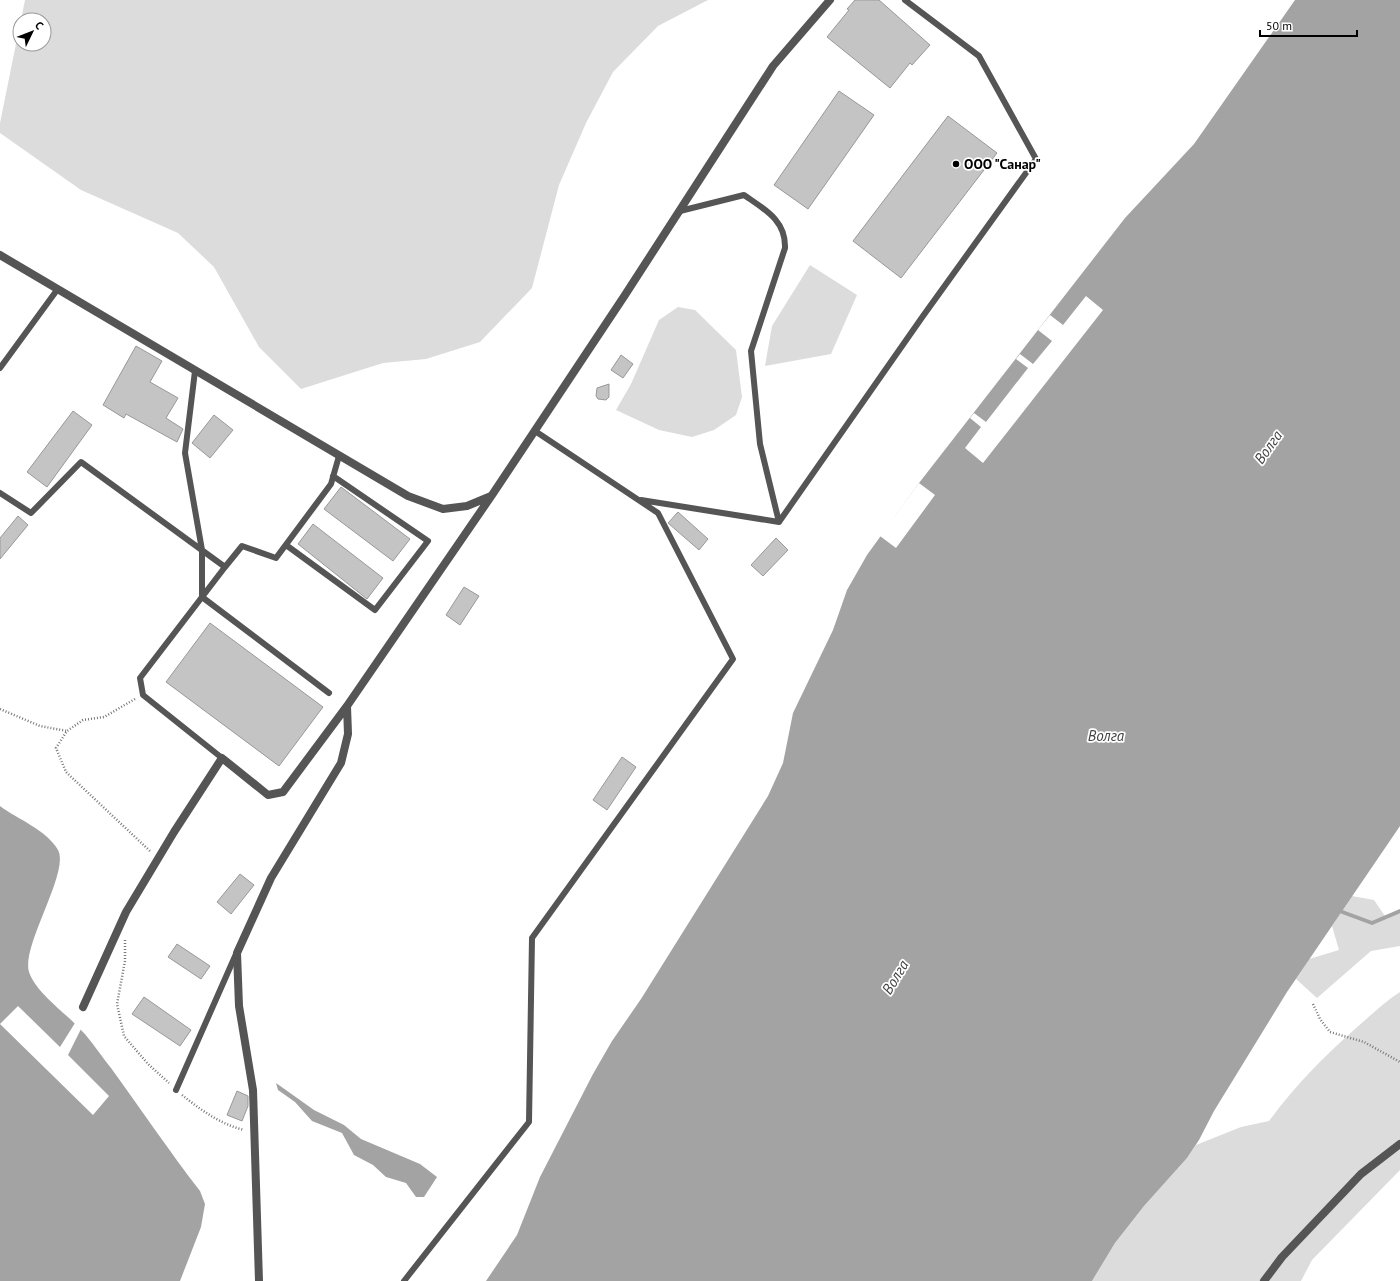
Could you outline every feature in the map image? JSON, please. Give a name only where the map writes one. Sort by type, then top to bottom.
[{"type":"street","points":[[83,1007],[126,912],[158,858],[222,758],[268,795],[283,792],[347,706],[492,495],[680,211],[773,66],[830,0]]},
{"type":"street","points":[[0,255],[408,496],[443,509],[468,506],[492,495]]},
{"type":"street","points":[[259,1281],[253,1090],[239,1006],[237,953],[271,878],[341,763],[348,734],[347,706]]},
{"type":"street","points":[[1264,1281],[1282,1257],[1361,1174],[1400,1144]]},
{"type":"lane","points":[[779,522],[923,316],[1036,159],[979,56],[905,0]]},
{"type":"lane","points":[[680,211],[744,195],[773,215],[785,236],[785,248],[751,351],[760,444],[779,522]]},
{"type":"lane","points":[[0,368],[57,290]]},
{"type":"lane","points":[[195,371],[185,453],[202,550],[202,597]]},
{"type":"lane","points":[[404,1281],[529,1122],[532,938],[733,659],[658,513],[535,431]]},
{"type":"lane","points":[[222,758],[143,695],[140,678],[242,546],[276,558],[331,484],[339,456]]},
{"type":"lane","points":[[0,493],[31,513],[81,462],[225,567]]},
{"type":"lane","points":[[286,545],[375,610],[428,541],[333,476]]},
{"type":"lane","points":[[637,500],[779,522]]},
{"type":"lane","points":[[202,597],[329,693]]},
{"type":"lane","points":[[176,1090],[237,953]]},
{"type":"path","points":[[143,695],[104,717],[83,720],[67,731],[56,748],[66,772],[158,858]]},
{"type":"path","points":[[0,709],[40,726],[67,731]]},
{"type":"path","points":[[126,933],[125,961],[117,1004],[124,1036],[148,1064],[176,1090],[201,1110],[228,1126],[254,1132]]},
{"type":"path","points":[[1313,1004],[1320,1019],[1330,1032],[1364,1042],[1400,1062]]},
{"type":"shaded area","points":[[25,0],[708,0],[658,26],[613,72],[586,123],[559,185],[532,288],[480,342],[426,359],[383,363],[301,389],[259,347],[214,267],[178,233],[81,190],[0,133],[0,123],[14,52],[52,52],[52,12],[23,12]]},
{"type":"shaded area","points":[[810,265],[857,295],[831,354],[765,366],[772,326]]},
{"type":"shaded area","points":[[678,307],[695,310],[736,350],[742,397],[736,415],[714,430],[692,437],[659,430],[616,410],[631,384],[659,320]]},
{"type":"shaded area","points":[[1352,896],[1374,900],[1387,919],[1400,909],[1400,946],[1371,951],[1317,998],[1296,979],[1309,959],[1339,950],[1332,926]]},
{"type":"shaded area","points":[[1400,992],[1400,1170],[1312,1260],[1301,1281],[1092,1281],[1115,1243],[1144,1206],[1187,1158],[1196,1145],[1241,1127],[1269,1121],[1299,1084],[1320,1062],[1377,1010]]},
{"type":"water","name":"Волга","points":[[1295,0],[1400,0],[1400,826],[1287,992],[1187,1158],[1144,1206],[1115,1243],[1092,1281],[486,1281],[517,1235],[540,1177],[593,1074],[612,1041],[641,999],[768,796],[783,763],[793,713],[833,630],[847,590],[867,555],[919,483],[1125,218],[1194,144]]},
{"type":"water","points":[[0,806],[31,825],[47,837],[58,850],[60,860],[52,891],[28,960],[29,972],[33,980],[38,988],[75,1023],[93,1044],[200,1191],[205,1204],[201,1227],[180,1281],[0,1281]]},
{"type":"water","points":[[276,1083],[314,1110],[344,1125],[361,1139],[420,1164],[437,1177],[424,1197],[416,1197],[406,1183],[386,1177],[373,1165],[354,1155],[342,1133],[312,1121],[295,1102],[278,1090]]},
{"type":"pier","points":[[1086,296],[1103,310],[983,463],[965,448],[981,427],[970,418],[974,413],[986,422],[1028,368],[1016,359],[1020,354],[1033,364],[1052,341],[1038,330],[1050,315],[1063,325]]},
{"type":"pier","points":[[919,483],[935,495],[896,548],[880,536]]},
{"type":"pier","points":[[18,1006],[60,1047],[75,1023],[81,1029],[68,1055],[109,1096],[93,1115],[0,1024]]},
{"type":"building","points":[[855,0],[879,0],[930,45],[912,65],[910,63],[890,88],[827,37],[849,10],[847,9]]},
{"type":"building","points":[[839,91],[874,115],[808,209],[774,185]]},
{"type":"building","points":[[948,116],[997,153],[901,278],[853,241]]},
{"type":"building","points":[[136,346],[162,361],[150,382],[178,398],[166,418],[183,429],[177,442],[126,414],[124,418],[103,405]]},
{"type":"building","points":[[621,355],[633,364],[623,378],[611,370]]},
{"type":"building","points":[[609,384],[609,397],[606,400],[598,399],[596,396],[597,388]]},
{"type":"building","points":[[73,411],[92,425],[47,487],[27,472]]},
{"type":"building","points":[[214,415],[233,430],[210,458],[192,443]]},
{"type":"building","points":[[341,487],[410,539],[393,561],[324,509]]},
{"type":"building","points":[[678,512],[708,539],[699,550],[668,523]]},
{"type":"building","points":[[18,516],[28,525],[0,559],[0,538]]},
{"type":"building","points":[[313,524],[383,578],[367,599],[298,544]]},
{"type":"building","points":[[776,538],[788,550],[763,576],[751,565]]},
{"type":"building","points":[[464,587],[479,596],[460,625],[446,615]]},
{"type":"building","points":[[210,623],[323,707],[279,766],[166,682]]},
{"type":"building","points":[[622,757],[636,767],[607,810],[593,800]]},
{"type":"building","points":[[240,874],[254,885],[231,914],[217,902]]},
{"type":"building","points":[[177,944],[210,966],[201,979],[168,957]]},
{"type":"building","points":[[144,997],[191,1030],[180,1046],[132,1014]]},
{"type":"building","points":[[237,1091],[248,1096],[248,1106],[242,1121],[227,1115]]},
{"type":"waterway","points":[[1337,910],[1372,923],[1400,911]]},
{"type":"place","name":"ООО \"Санар\"","points":[[956,164]]}]
